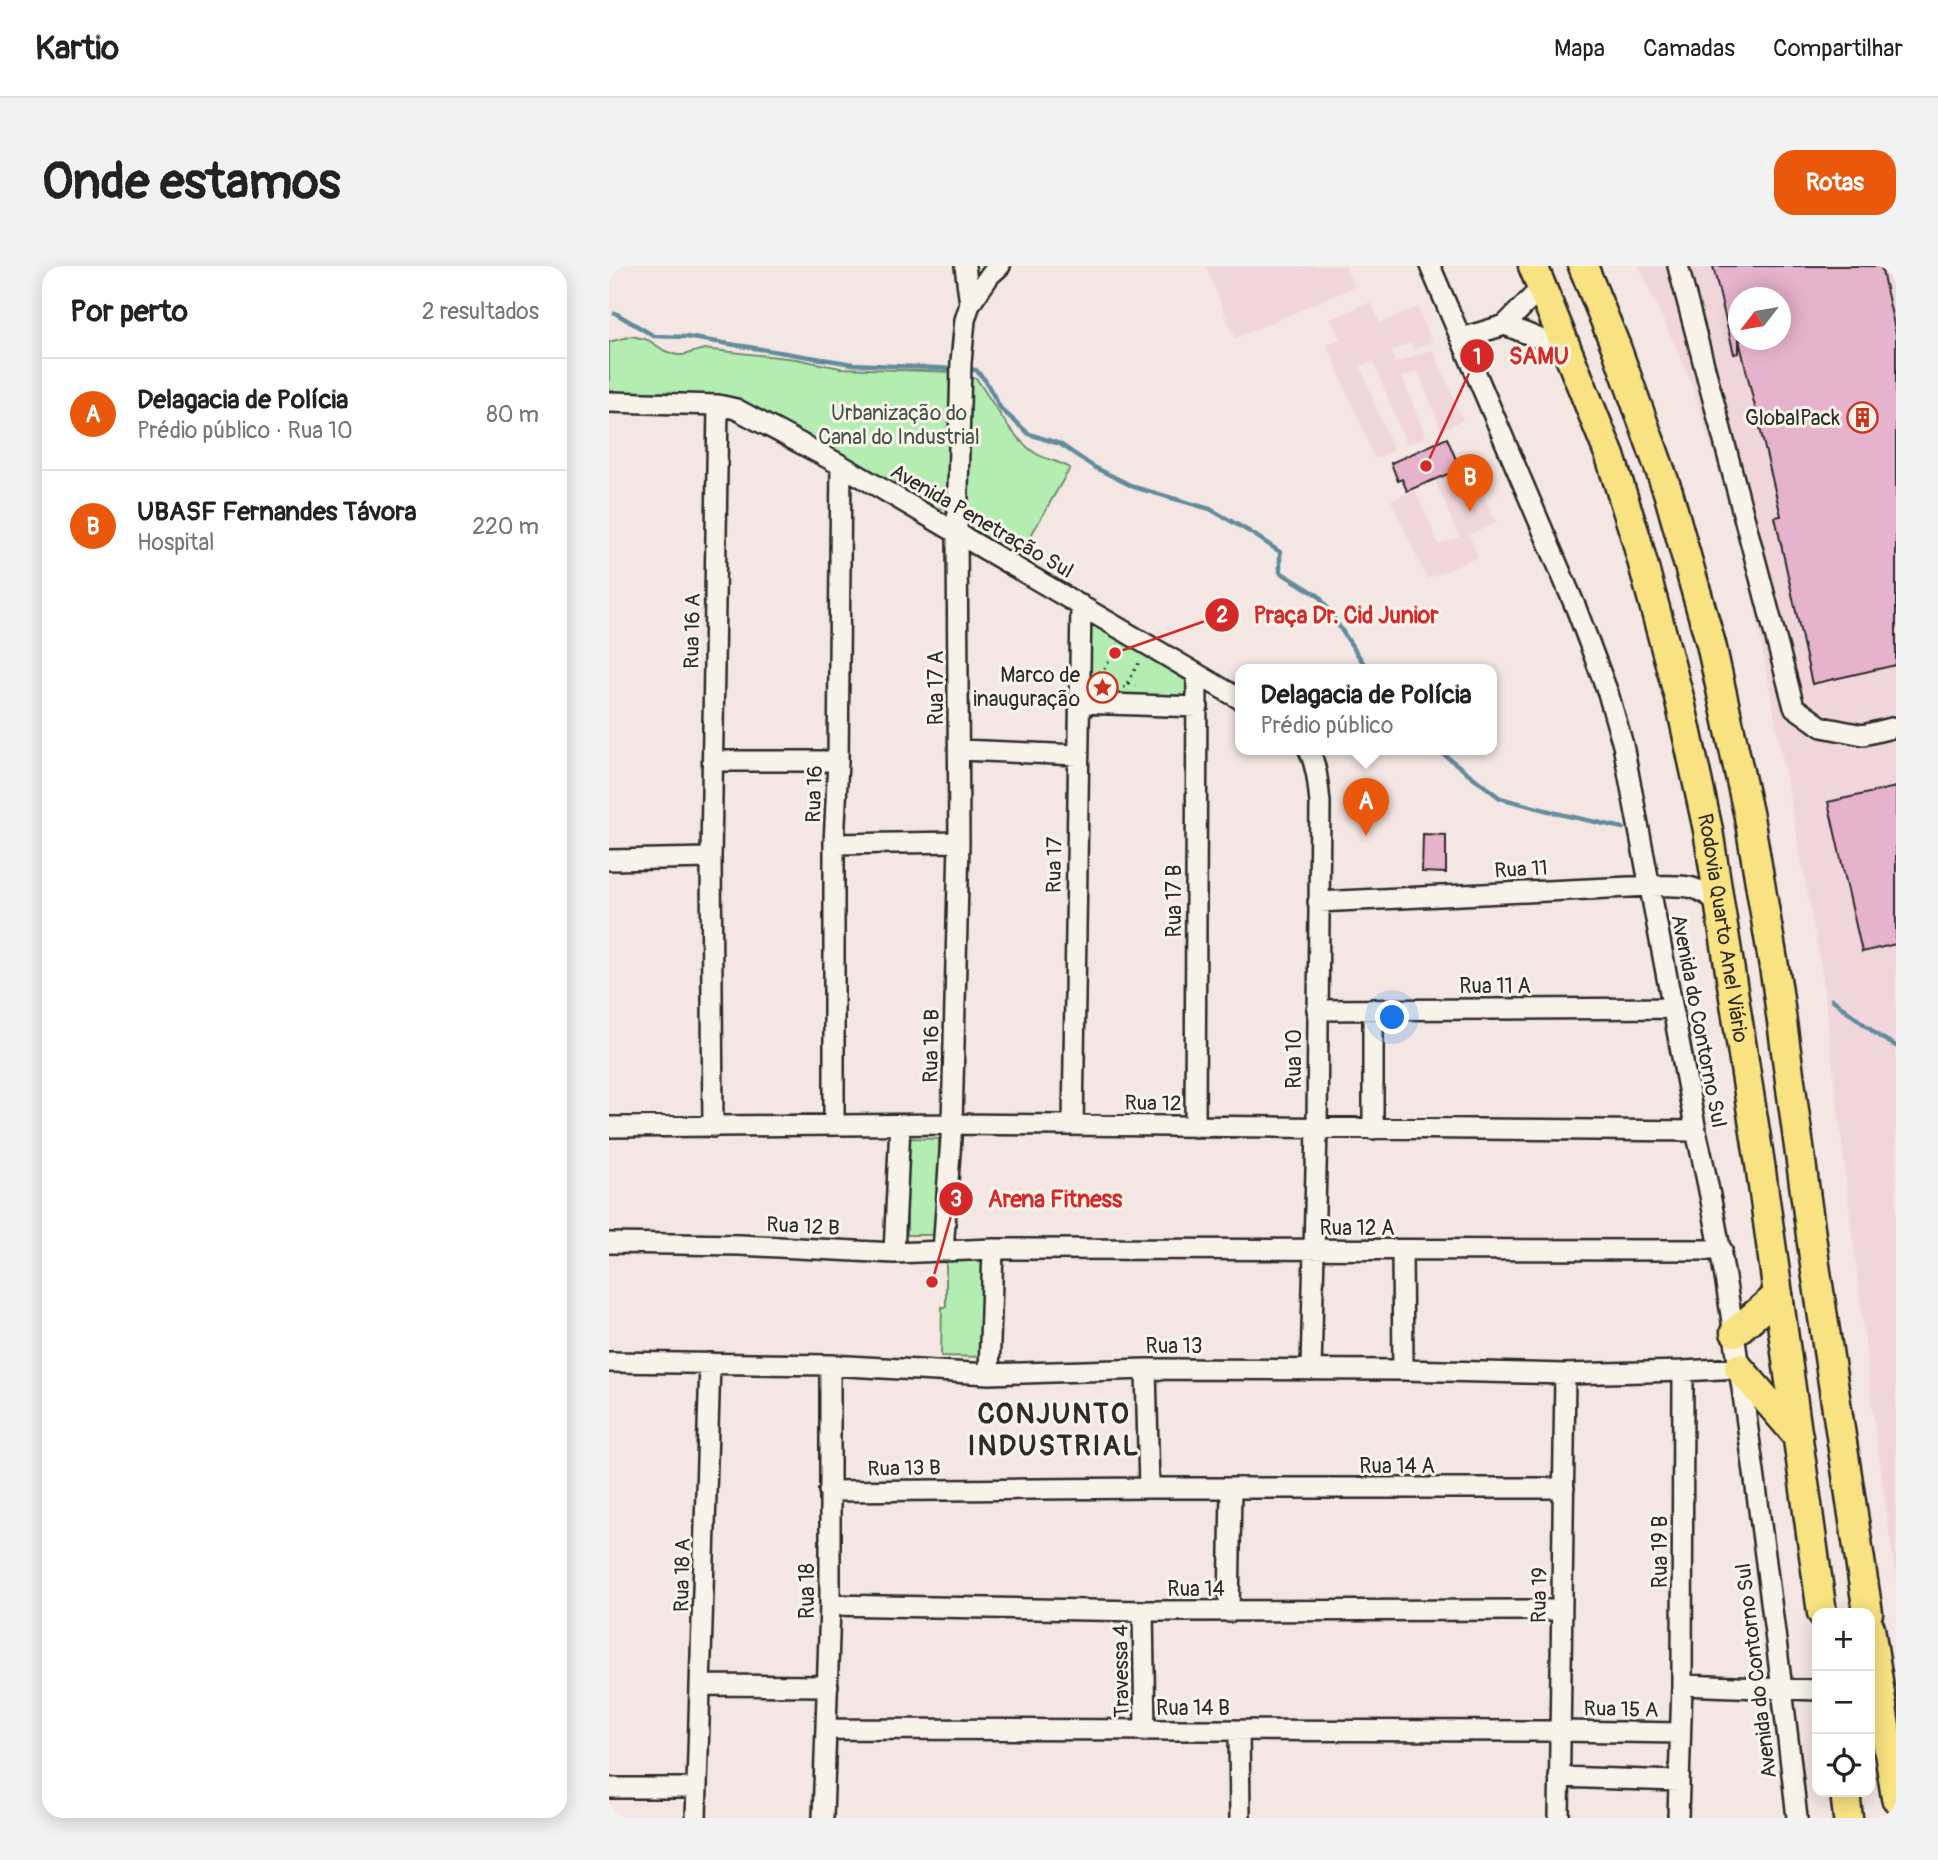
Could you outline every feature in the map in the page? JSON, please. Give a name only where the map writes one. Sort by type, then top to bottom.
[{"type":"highway","name":"Rodovia Quarto Anel Viário","points":[[1583,266],[1616,347],[1668,492],[1711,644],[1749,817],[1777,985],[1815,1265],[1867,1608]]},
{"type":"highway","name":"Rodovia Quarto Anel Viário","points":[[1537,277],[1610,456],[1636,538],[1680,701],[1708,830],[1778,1295],[1821,1608]]},
{"type":"highway","points":[[1733,987],[1744,995],[1757,997],[1777,985]]},
{"type":"highway","points":[[1765,1206],[1772,1207],[1790,1220],[1815,1265]]},
{"type":"highway","points":[[1735,1332],[1778,1295]]},
{"type":"highway","points":[[1739,1368],[1798,1436]]},
{"type":"highway","points":[[1875,1661],[1896,1798]]},
{"type":"highway","points":[[1846,1797],[1848,1818]]},
{"type":"street","points":[[965,266],[970,304]]},
{"type":"street","points":[[970,304],[990,275],[1000,266]]},
{"type":"street","name":"Avenida do Contorno Sul","points":[[1430,266],[1576,608],[1608,693],[1623,745],[1696,1131],[1711,1193],[1735,1332],[1783,1688],[1797,1818]]},
{"type":"street","points":[[1678,266],[1794,707],[1822,727],[1863,735],[1896,727]]},
{"type":"street","points":[[1505,325],[1537,277]]},
{"type":"street","name":"Rua 17 A","points":[[959,842],[957,533],[961,362],[965,320],[970,304]]},
{"type":"street","points":[[1462,338],[1505,325],[1568,350]]},
{"type":"street","name":"Avenida Penetração Sul","points":[[609,402],[718,405],[736,409],[841,466],[1235,696]]},
{"type":"street","name":"Rua 16 A","points":[[711,859],[718,405]]},
{"type":"street","name":"Rua 16","points":[[834,1124],[834,844],[838,761],[841,466]]},
{"type":"street","name":"Rua 17","points":[[1073,1125],[1081,605]]},
{"type":"street","name":"Rua 17 B","points":[[1195,1127],[1197,675]]},
{"type":"street","points":[[1079,704],[1198,707]]},
{"type":"street","points":[[959,750],[1078,755]]},
{"type":"street","name":"Rua 10","points":[[1311,1370],[1317,1129],[1320,803],[1318,776],[1312,755]]},
{"type":"street","points":[[713,761],[838,761]]},
{"type":"street","points":[[834,844],[959,842]]},
{"type":"street","name":"Rua 16 B","points":[[943,1251],[952,1124],[959,842]]},
{"type":"street","points":[[609,860],[711,859],[713,1127]]},
{"type":"street","name":"Rua 11","points":[[1318,902],[1691,886],[1707,893],[1720,904]]},
{"type":"street","name":"Rua 11 A","points":[[1317,1010],[1673,1008]]},
{"type":"street","points":[[1373,1009],[1373,1129]]},
{"type":"street","name":"Rua 12","points":[[609,1128],[952,1124],[1696,1131]]},
{"type":"street","points":[[894,1254],[901,1125]]},
{"type":"street","name":"Rua 12 B","points":[[609,1243],[740,1245],[894,1254],[993,1249]]},
{"type":"street","points":[[989,1374],[993,1249]]},
{"type":"street","name":"Rua 12 A","points":[[993,1249],[1721,1250]]},
{"type":"street","points":[[1402,1250],[1403,1370]]},
{"type":"street","name":"Rua 13","points":[[609,1362],[830,1365],[989,1374],[1146,1369],[1565,1374],[1739,1368]]},
{"type":"street","name":"Rua 18 A","points":[[696,1818],[710,1363]]},
{"type":"street","name":"Rua 18","points":[[823,1818],[830,1605],[830,1365]]},
{"type":"street","points":[[1146,1369],[1149,1488]]},
{"type":"street","name":"Rua 19 B","points":[[1678,1818],[1682,1685],[1683,1371]]},
{"type":"street","name":"Rua 19","points":[[1559,1818],[1565,1374]]},
{"type":"street","points":[[1229,1612],[1231,1488]]},
{"type":"street","name":"Rua 13 B","points":[[829,1491],[1231,1488]]},
{"type":"street","name":"Rua 14 A","points":[[1231,1488],[1563,1488]]},
{"type":"street","name":"Rua 14","points":[[830,1605],[1229,1612],[1561,1610]]},
{"type":"street","name":"Travessa 4","points":[[1143,1611],[1145,1731]]},
{"type":"street","points":[[702,1685],[828,1686]]},
{"type":"street","points":[[1682,1685],[1812,1690]]},
{"type":"street","name":"Rua 14 B","points":[[826,1729],[1560,1731]]},
{"type":"street","points":[[1239,1731],[1240,1818]]},
{"type":"street","name":"Rua 15 A","points":[[1560,1731],[1680,1733]]},
{"type":"street","points":[[1559,1777],[1678,1781]]},
{"type":"street","points":[[609,1787],[696,1788]]},
{"type":"path","points":[[1119,646],[1104,670],[1094,672],[1123,689]]},
{"type":"path","points":[[1128,683],[1142,659]]},
{"type":"shaded area","points":[[1206,266],[1345,266],[1354,287],[1235,338]]},
{"type":"shaded area","points":[[1639,266],[1896,266],[1896,1581],[1873,1412],[1822,971],[1745,556],[1690,379]]},
{"type":"shaded area","points":[[1371,302],[1380,323],[1417,307],[1432,342],[1414,349],[1411,343],[1392,351],[1396,363],[1433,349],[1463,420],[1441,430],[1418,371],[1402,377],[1426,437],[1407,445],[1373,361],[1360,366],[1394,451],[1375,459],[1327,344],[1340,339],[1331,319]]},
{"type":"shaded area","points":[[1470,465],[1496,523],[1469,535],[1478,557],[1427,579],[1391,500],[1415,490],[1439,545],[1459,537],[1435,480]]},
{"type":"green space","name":"Urbanização do Canal do Industrial","points":[[632,336],[648,340],[677,355],[704,349],[796,359],[840,368],[955,372],[947,507],[939,509],[760,411],[609,394],[609,342]]},
{"type":"green space","name":"Urbanização do Canal do Industrial","points":[[966,378],[976,378],[995,408],[1026,446],[1039,455],[1070,468],[1018,558],[965,528]]},
{"type":"green space","points":[[1090,623],[1190,683],[1189,699],[1089,699]]},
{"type":"green space","points":[[907,1138],[939,1139],[939,1235],[907,1235]]},
{"type":"green space","points":[[946,1254],[986,1255],[985,1357],[941,1356],[942,1307],[946,1307]]},
{"type":"building","name":"GlobalPack","points":[[1713,266],[1881,266],[1896,334],[1896,665],[1812,684],[1775,517],[1781,516],[1741,350],[1791,350],[1791,287],[1728,287],[1728,329]]},
{"type":"building","points":[[1447,438],[1460,469],[1407,491],[1402,479],[1398,481],[1391,463]]},
{"type":"building","points":[[1896,787],[1896,944],[1862,952],[1828,802]]},
{"type":"building","points":[[1423,834],[1446,835],[1446,873],[1422,872]]},
{"type":"waterway","points":[[615,313],[654,336],[686,337],[853,364],[957,369]]},
{"type":"waterway","points":[[966,369],[976,370],[985,380],[1001,409],[1029,434],[1060,444],[1094,467],[1134,487],[1210,509],[1280,552],[1280,572],[1319,596],[1364,664]]},
{"type":"waterway","points":[[1444,755],[1500,798],[1623,828]]},
{"type":"waterway","points":[[1832,999],[1880,1037],[1896,1046]]},
{"type":"place","name":"GlobalPack","points":[[1863,418]]},
{"type":"place","name":"SAMU","points":[[1426,466]]},
{"type":"place","name":"UBASF Fernandes Távora","points":[[1470,512]]},
{"type":"place","name":"Praça Dr. Cid Junior","points":[[1115,653]]},
{"type":"place","name":"Marco de inauguração","points":[[1103,687]]},
{"type":"place","name":"Delagacia de Polícia","points":[[1366,836]]},
{"type":"place","name":"Arena Fitness","points":[[932,1282]]},
{"type":"district","name":"CONJUNTO INDUSTRIAL","points":[[1054,1429]]}]
